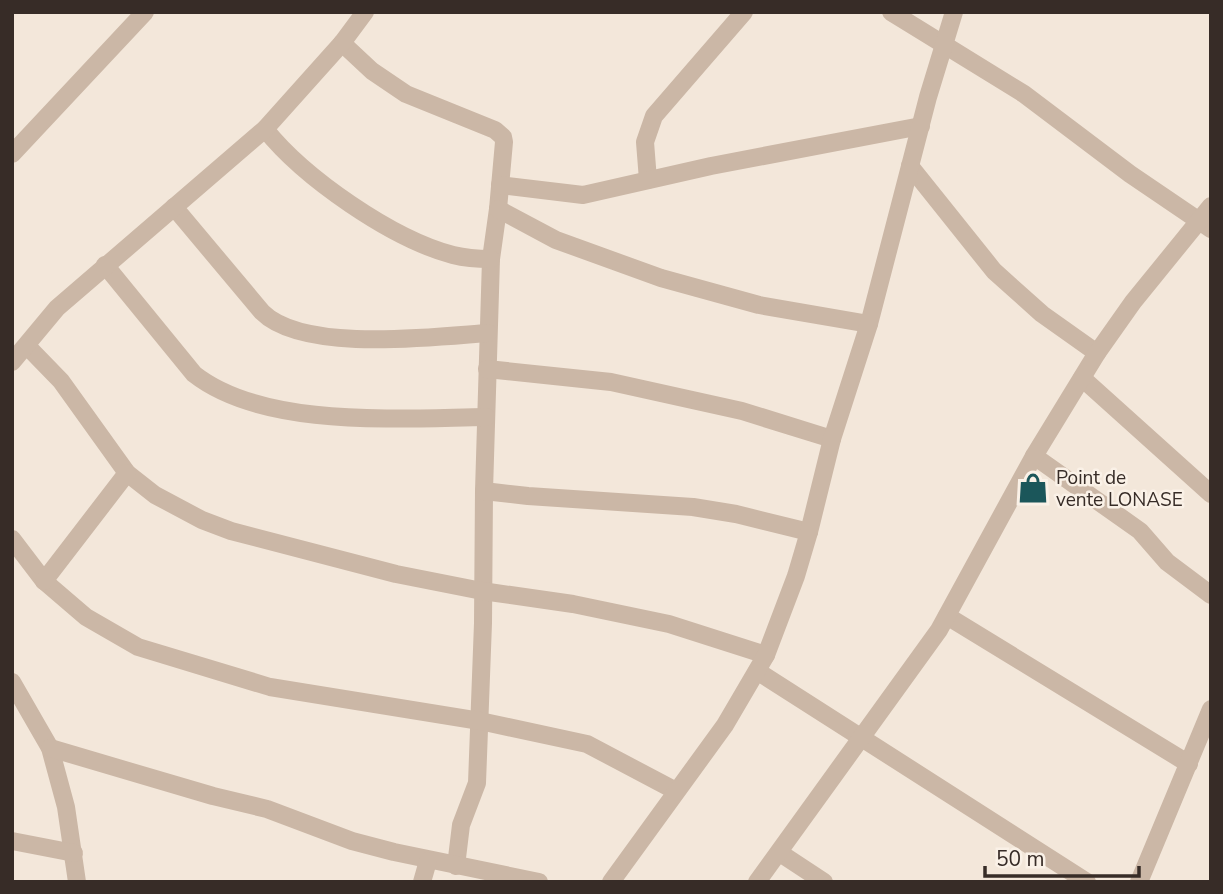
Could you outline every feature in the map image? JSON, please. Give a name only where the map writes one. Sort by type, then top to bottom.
[{"type":"street","points":[[12,154],[145,12]]},
{"type":"street","points":[[12,362],[57,308],[265,129],[342,43],[365,12]]},
{"type":"street","points":[[648,180],[645,142],[654,116],[744,12]]},
{"type":"street","points":[[757,882],[947,617],[1034,456],[1097,353],[1133,302],[1207,218],[1130,174],[1024,94],[891,12]]},
{"type":"street","points":[[611,882],[725,725],[761,663],[796,576],[831,439],[869,324],[943,44],[954,12]]},
{"type":"street","points":[[342,43],[372,71],[406,94],[500,133],[504,142],[491,260],[477,783],[461,825],[456,866]]},
{"type":"street","points":[[500,185],[583,195],[921,125]]},
{"type":"street","points":[[265,129],[281,150],[301,168],[353,206],[433,249],[456,256],[491,260]]},
{"type":"street","points":[[910,166],[994,271],[1042,314],[1097,353]]},
{"type":"street","points":[[174,207],[262,312],[279,325],[323,335],[393,341],[488,333]]},
{"type":"street","points":[[498,209],[556,240],[661,278],[759,305],[869,324]]},
{"type":"street","points":[[105,265],[194,374],[210,387],[260,405],[323,415],[486,417]]},
{"type":"street","points":[[27,346],[61,381],[127,473],[155,495],[202,520],[230,531],[396,574],[482,592],[553,600],[669,624],[761,663],[861,736],[1087,882]]},
{"type":"street","points":[[487,369],[611,382],[742,411],[831,439]]},
{"type":"street","points":[[1082,378],[1210,490]]},
{"type":"street","points":[[1034,456],[1140,531],[1167,562],[1211,595]]},
{"type":"street","points":[[44,581],[127,473]]},
{"type":"street","points":[[484,491],[693,507],[736,514],[809,532]]},
{"type":"street","points":[[12,539],[44,581],[86,617],[138,647],[270,687],[480,721],[587,744],[676,791]]},
{"type":"street","points":[[947,617],[1189,764]]},
{"type":"street","points":[[12,682],[50,748],[60,779],[77,882]]},
{"type":"street","points":[[1139,882],[1211,709]]},
{"type":"street","points":[[50,748],[267,809],[352,841],[428,861],[539,882]]},
{"type":"street","points":[[12,841],[74,853]]},
{"type":"street","points":[[780,853],[824,882]]},
{"type":"street","points":[[422,882],[428,861]]},
{"type":"place","name":"Point de vente LONASE","points":[[1033,488]]}]
